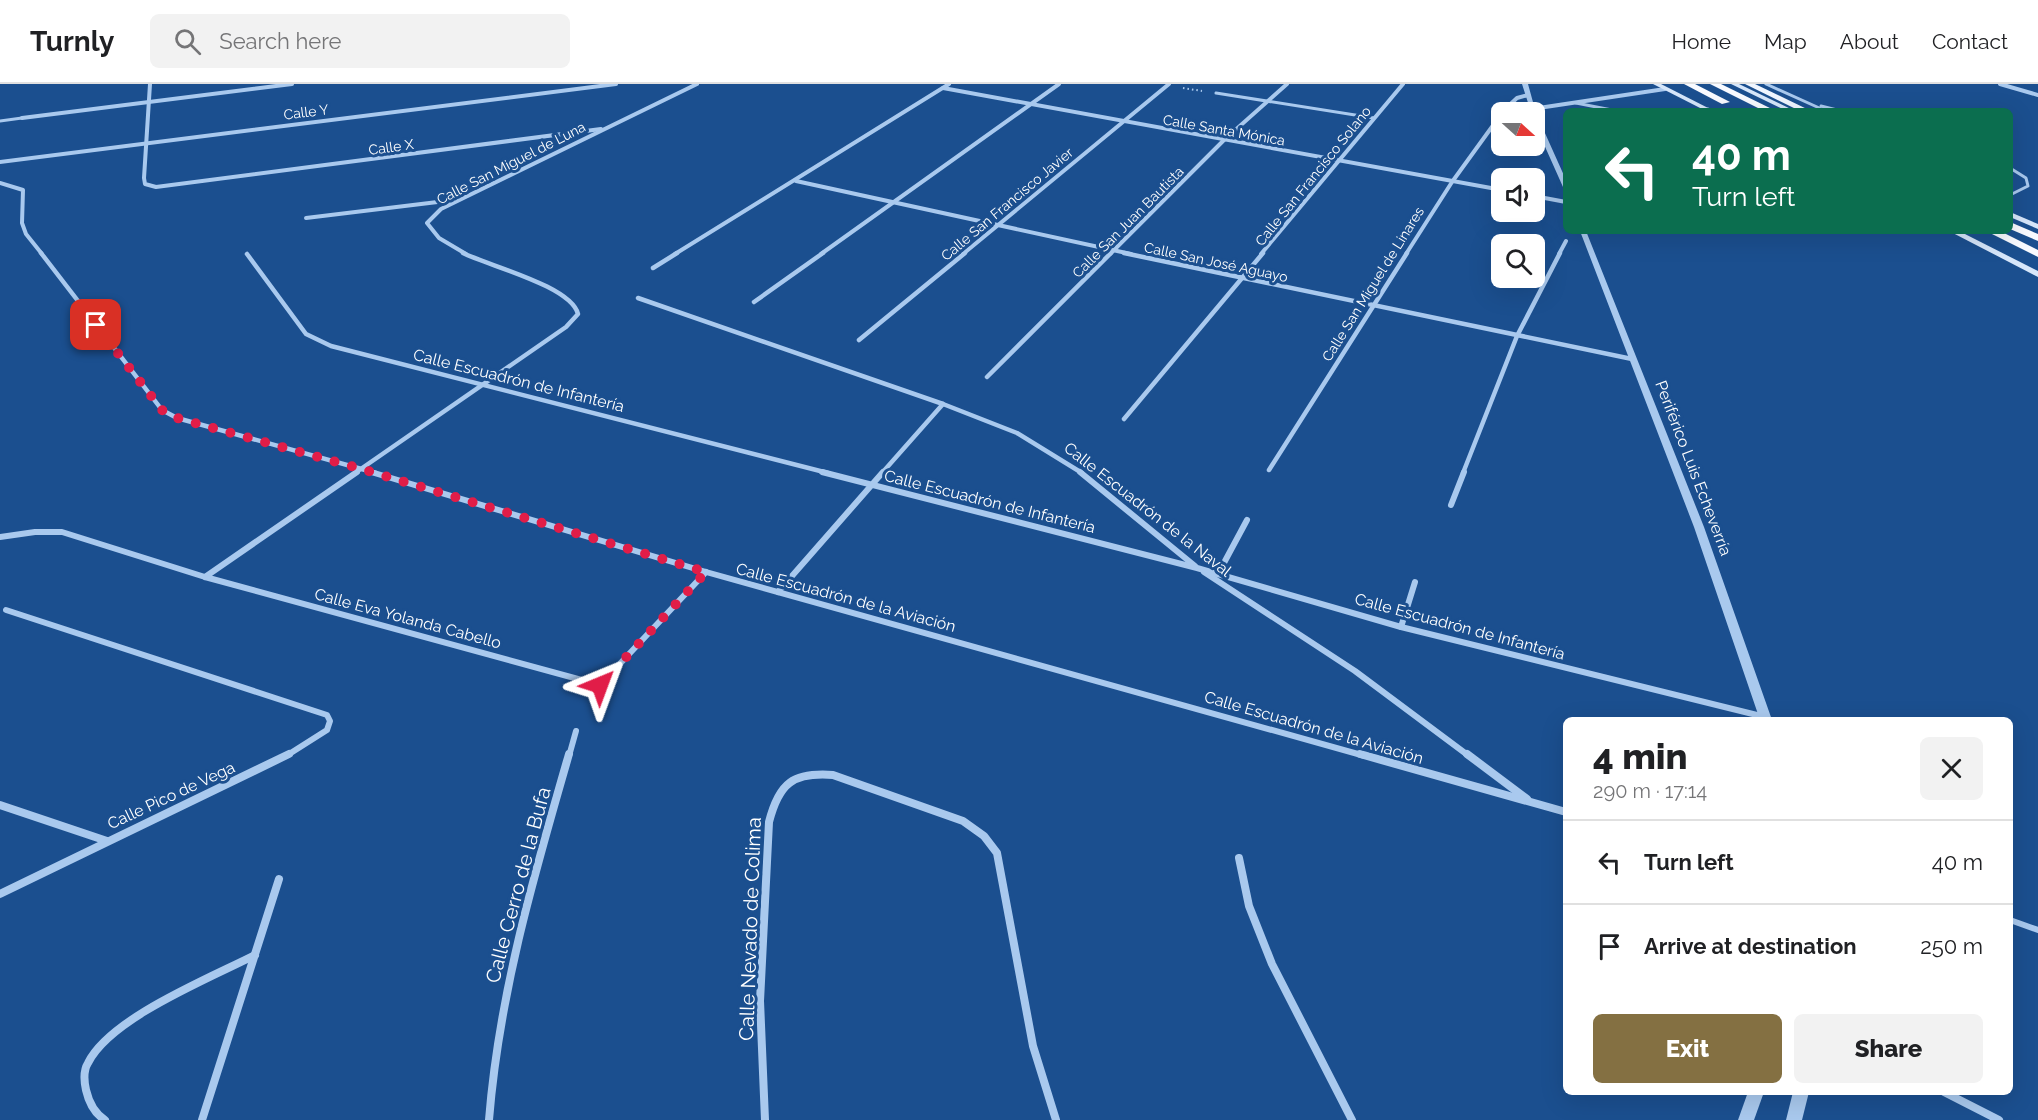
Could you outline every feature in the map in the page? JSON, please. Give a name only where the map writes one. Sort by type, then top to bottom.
[{"type":"highway","points":[[1688,84],[1735,107]]},
{"type":"highway","points":[[1714,84],[1765,108]]},
{"type":"highway","points":[[2013,226],[2038,238]]},
{"type":"highway","points":[[1997,234],[2038,254]]},
{"type":"main road","points":[[1656,84],[1667,86],[1706,108]]},
{"type":"main road","points":[[1734,84],[1786,108]]},
{"type":"main road","points":[[1749,84],[1808,107]]},
{"type":"main road","points":[[2013,215],[2038,227]]},
{"type":"main road","points":[[1959,234],[2038,274]]},
{"type":"street","points":[[145,143],[150,84]]},
{"type":"street","points":[[0,121],[292,84]]},
{"type":"street","name":"Calle Y","points":[[0,162],[616,84]]},
{"type":"street","name":"Calle San Miguel de Luna","points":[[205,577],[358,468],[566,327],[578,314],[576,306],[557,291],[492,266],[432,232],[427,223],[432,217],[458,200],[697,84]]},
{"type":"street","points":[[653,268],[949,84]]},
{"type":"street","points":[[754,302],[1059,84]]},
{"type":"street","name":"Calle San Juan Bautista","points":[[987,377],[1223,141],[1287,84]]},
{"type":"street","name":"Calle San Francisco Solano","points":[[1124,419],[1244,279],[1336,160],[1403,84]]},
{"type":"street","points":[[1525,84],[1530,102]]},
{"type":"street","points":[[2000,84],[2038,94]]},
{"type":"street","name":"Calle San Francisco Javier","points":[[859,340],[1168,85]]},
{"type":"street","points":[[1545,110],[1667,86]]},
{"type":"street","name":"Calle Santa Mónica","points":[[943,88],[1491,188]]},
{"type":"street","points":[[1216,93],[1374,118]]},
{"type":"street","name":"Calle San Miguel de Linares","points":[[1512,102],[1528,95]]},
{"type":"street","name":"Calle X","points":[[145,143],[145,184],[156,187],[178,186],[607,128]]},
{"type":"street","name":"Calle San Miguel de Linares","points":[[1269,471],[1452,182],[1491,128]]},
{"type":"street","points":[[1545,138],[1563,180]]},
{"type":"street","name":"Calle San José Aguayo","points":[[796,181],[1244,279],[1632,359]]},
{"type":"street","name":"Calle Escuadrón de la Aviación","points":[[0,183],[23,190],[24,194],[19,207],[20,221],[26,234],[162,410],[200,426],[358,468],[706,572],[1563,811]]},
{"type":"street","points":[[1545,198],[1563,201]]},
{"type":"street","points":[[306,218],[458,200]]},
{"type":"street","name":"Periférico Luis Echeverría","points":[[1584,234],[1722,589],[1765,717]]},
{"type":"street","points":[[1451,506],[1517,336],[1566,241]]},
{"type":"street","name":"Calle Escuadrón de Infantería","points":[[247,254],[284,308],[306,334],[315,340],[362,355],[1197,568],[1401,627],[1758,717]]},
{"type":"street","name":"Calle Escuadrón de la Naval","points":[[638,298],[943,404],[1017,433],[1061,458],[1108,492],[1197,568],[1355,671],[1530,801]]},
{"type":"street","points":[[778,592],[943,404]]},
{"type":"street","points":[[1218,574],[1247,520]]},
{"type":"street","name":"Calle Eva Yolanda Cabello","points":[[0,537],[35,532],[62,532],[205,577],[600,685],[706,572]]},
{"type":"street","points":[[1401,627],[1415,582]]},
{"type":"street","name":"Calle Pico de Vega","points":[[0,894],[300,749],[327,730],[330,721],[327,715],[318,710],[6,610]]},
{"type":"street","name":"Calle Cerro de la Bufa","points":[[489,1120],[490,1094],[512,961],[576,731]]},
{"type":"street","name":"Calle Nevado de Colima","points":[[765,1120],[760,1001],[769,822],[773,801],[786,782],[814,773],[833,775],[963,821],[984,836],[997,853],[1033,1046],[1056,1120]]},
{"type":"street","points":[[0,805],[107,841]]},
{"type":"street","points":[[1239,858],[1249,906],[1272,964],[1352,1120]]},
{"type":"street","points":[[202,1120],[279,879]]},
{"type":"street","points":[[105,1120],[97,1115],[89,1100],[84,1082],[87,1064],[99,1048],[135,1019],[255,955]]},
{"type":"street","points":[[1746,1120],[1755,1095]]},
{"type":"street","points":[[1794,1120],[1800,1095]]},
{"type":"street","points":[[1950,1095],[1999,1120]]},
{"type":"lane","points":[[1766,84],[1808,107]]},
{"type":"lane","points":[[1575,103],[1601,108]]},
{"type":"lane","points":[[2013,170],[2026,178],[2028,186],[2013,194]]},
{"type":"lane","points":[[2013,921],[2038,930]]},
{"type":"path","points":[[1168,85],[1216,93]]},
{"type":"route","points":[[96,325],[162,410],[177,418],[358,468],[706,572],[600,685]]}]
